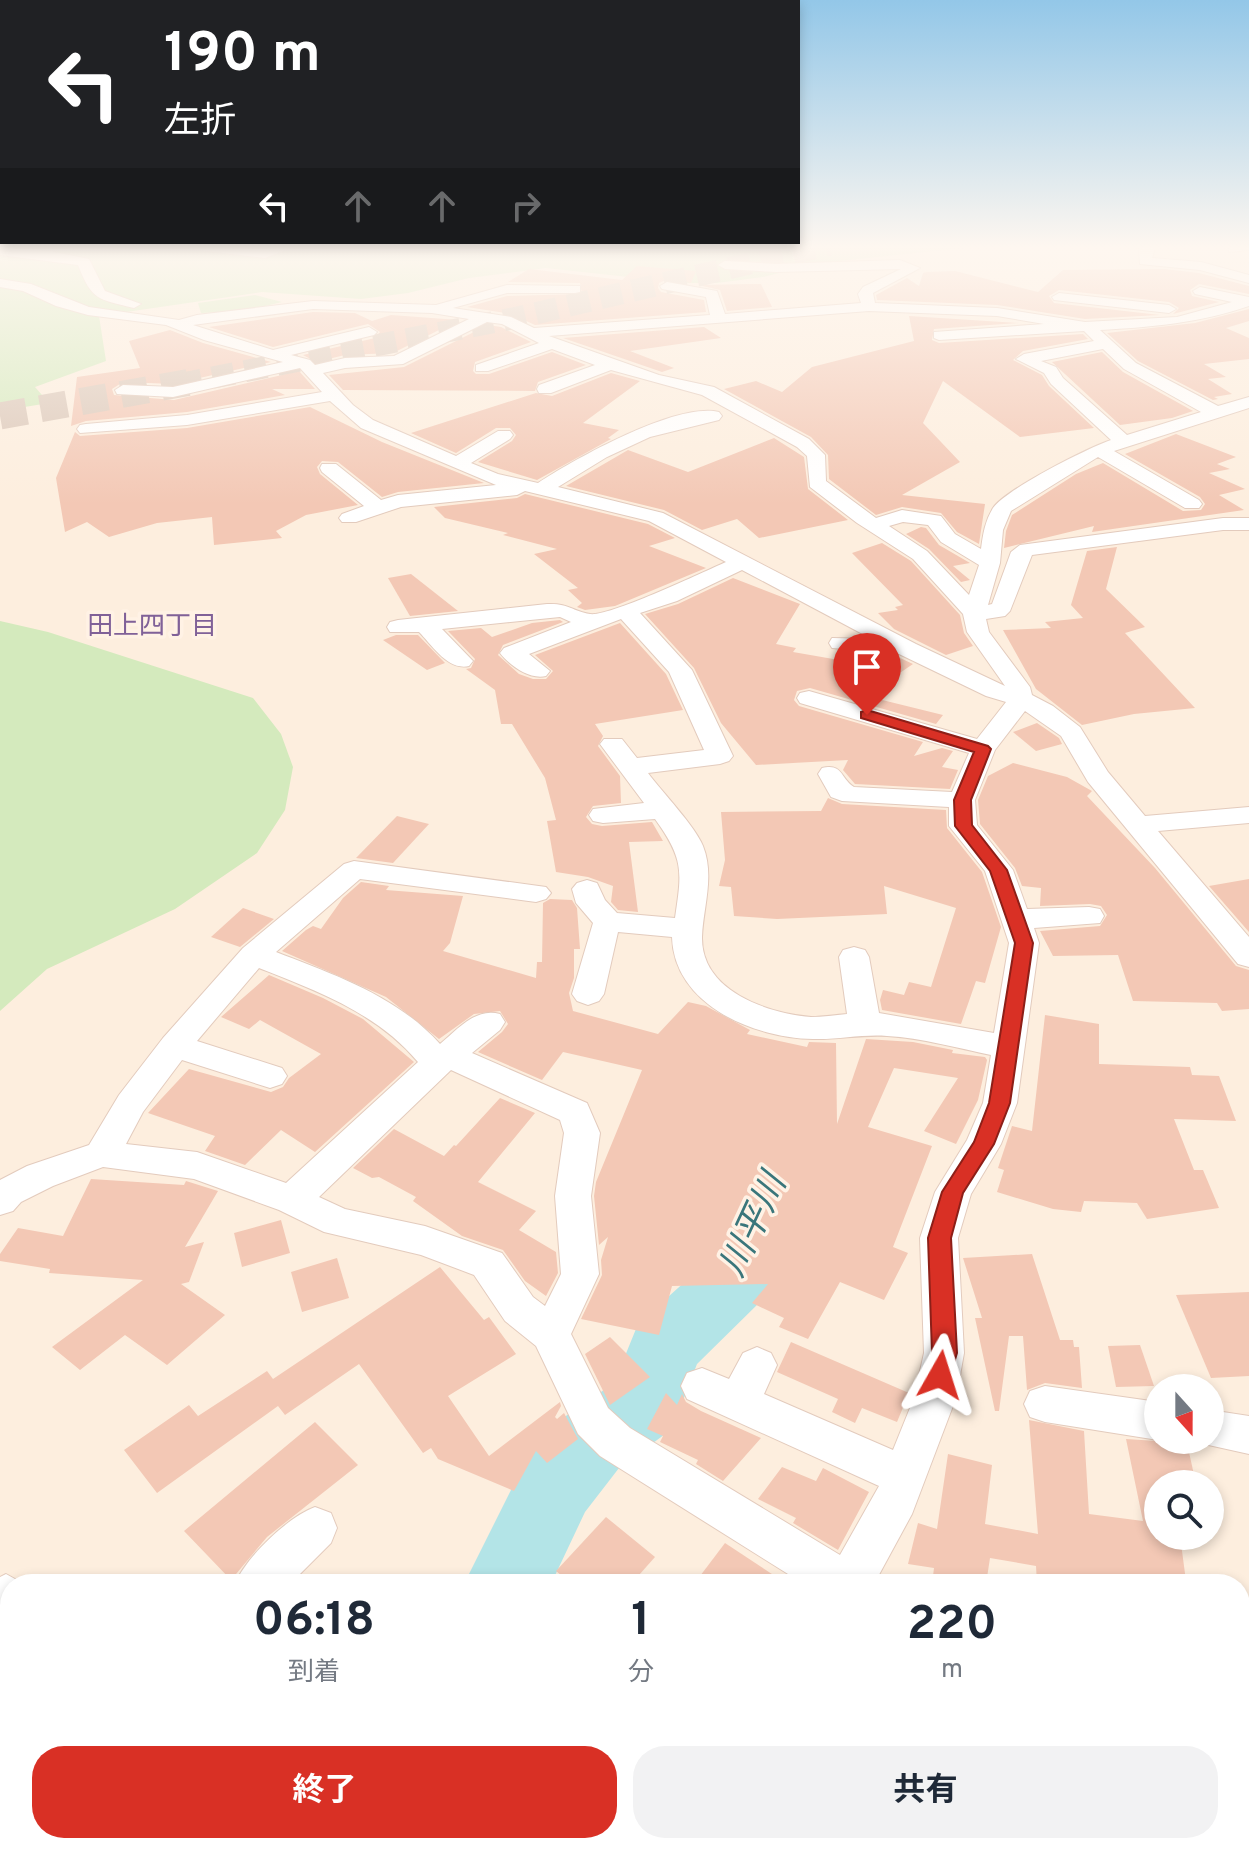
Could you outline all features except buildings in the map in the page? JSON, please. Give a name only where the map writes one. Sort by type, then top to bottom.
[{"type":"street","points":[[195,332],[308,367],[367,424],[493,479],[596,500],[656,517],[908,649],[1044,711],[1071,732],[1097,776],[1247,950]]},
{"type":"street","points":[[273,354],[369,332]]},
{"type":"street","points":[[123,390],[173,392],[308,367],[397,361],[455,332]]},
{"type":"street","points":[[530,332],[552,344],[610,365],[708,391],[803,443],[816,455],[817,483],[920,555],[974,613]]},
{"type":"street","points":[[533,333],[553,332]]},
{"type":"street","points":[[939,335],[1006,332]]},
{"type":"street","points":[[1095,332],[1130,366],[1215,412]]},
{"type":"street","points":[[482,368],[552,344]]},
{"type":"street","points":[[1105,344],[1024,359],[1050,370],[1057,381],[1124,442]]},
{"type":"street","points":[[545,389],[610,365]]},
{"type":"street","points":[[86,429],[187,420],[334,395]]},
{"type":"street","points":[[1021,699],[1018,687],[978,632],[974,613],[990,563],[993,530],[1003,508],[1072,463],[1099,450],[1249,402]]},
{"type":"street","points":[[349,518],[376,506],[419,497],[533,489],[579,463],[597,458],[637,434],[660,425],[713,416]]},
{"type":"street","points":[[456,464],[504,435]]},
{"type":"street","points":[[1099,450],[1192,504]]},
{"type":"street","points":[[329,468],[376,506]]},
{"type":"street","points":[[873,525],[902,516],[934,520],[948,538],[990,563]]},
{"type":"street","points":[[974,613],[997,611],[1002,606],[1021,552],[1027,549],[1223,524],[1249,524]]},
{"type":"street","points":[[538,671],[512,653],[692,587],[743,562]]},
{"type":"street","points":[[398,627],[563,610],[590,622]]},
{"type":"street","points":[[626,611],[680,670],[720,756],[622,756],[689,846],[695,881],[689,929],[690,964],[708,988],[737,1008],[766,1021],[813,1028],[865,1023],[893,1025],[1008,1047]]},
{"type":"street","points":[[425,625],[461,661]]},
{"type":"street","points":[[840,643],[908,649]]},
{"type":"street","points":[[809,698],[983,749]]},
{"type":"street","points":[[853,1574],[890,1514],[935,1398],[944,1353],[939,1238],[953,1192],[983,1144],[1000,1103],[1024,943],[999,870],[963,826],[962,800],[983,749],[1021,699]]},
{"type":"street","points":[[831,774],[840,791],[851,795],[962,800]]},
{"type":"street","points":[[603,815],[663,810]]},
{"type":"street","points":[[1138,825],[1249,815]]},
{"type":"street","points":[[102,1154],[131,1104],[175,1046],[254,955],[354,870],[536,893]]},
{"type":"street","points":[[587,889],[591,903],[608,922],[689,929]]},
{"type":"street","points":[[1018,919],[1089,916]]},
{"type":"street","points":[[588,994],[608,922]]},
{"type":"street","points":[[254,955],[360,997],[406,1027],[443,1060],[575,1112],[582,1133],[573,1196],[580,1274],[551,1334]]},
{"type":"street","points":[[854,957],[865,1023]]},
{"type":"street","points":[[292,1200],[443,1060],[489,1022]]},
{"type":"street","points":[[175,1046],[270,1076]]},
{"type":"street","points":[[0,1201],[8,1192],[40,1176],[102,1154],[197,1166],[292,1200],[337,1222],[425,1241],[488,1264],[519,1309],[551,1334],[604,1432],[831,1574]]},
{"type":"street","points":[[757,1365],[720,1395],[904,1476]]},
{"type":"street","points":[[1045,1404],[1144,1419]]},
{"type":"street","points":[[1224,1431],[1249,1435]]},
{"type":"street","points":[[268,1574],[315,1528]]},
{"type":"green space","points":[[0,332],[101,332],[106,361],[35,387],[49,403],[0,411]]},
{"type":"green space","points":[[0,621],[48,632],[253,698],[281,734],[293,767],[285,810],[257,853],[175,909],[47,969],[0,1011]]},
{"type":"waterway","name":"川平川","points":[[512,1574],[556,1485],[591,1443],[644,1405],[665,1347],[734,1281],[764,1218]]},
{"type":"tunnel","points":[[182,384],[446,332]]},
{"type":"tunnel","points":[[182,384],[191,382]]},
{"type":"tunnel","points":[[0,416],[182,384]]},
{"type":"district","name":"田上四丁目","points":[[152,627]]},
{"type":"route","points":[[867,715],[983,749],[962,800],[963,826],[999,870],[1024,943],[1000,1103],[983,1144],[953,1192],[939,1238],[944,1353],[940,1375]]}]
